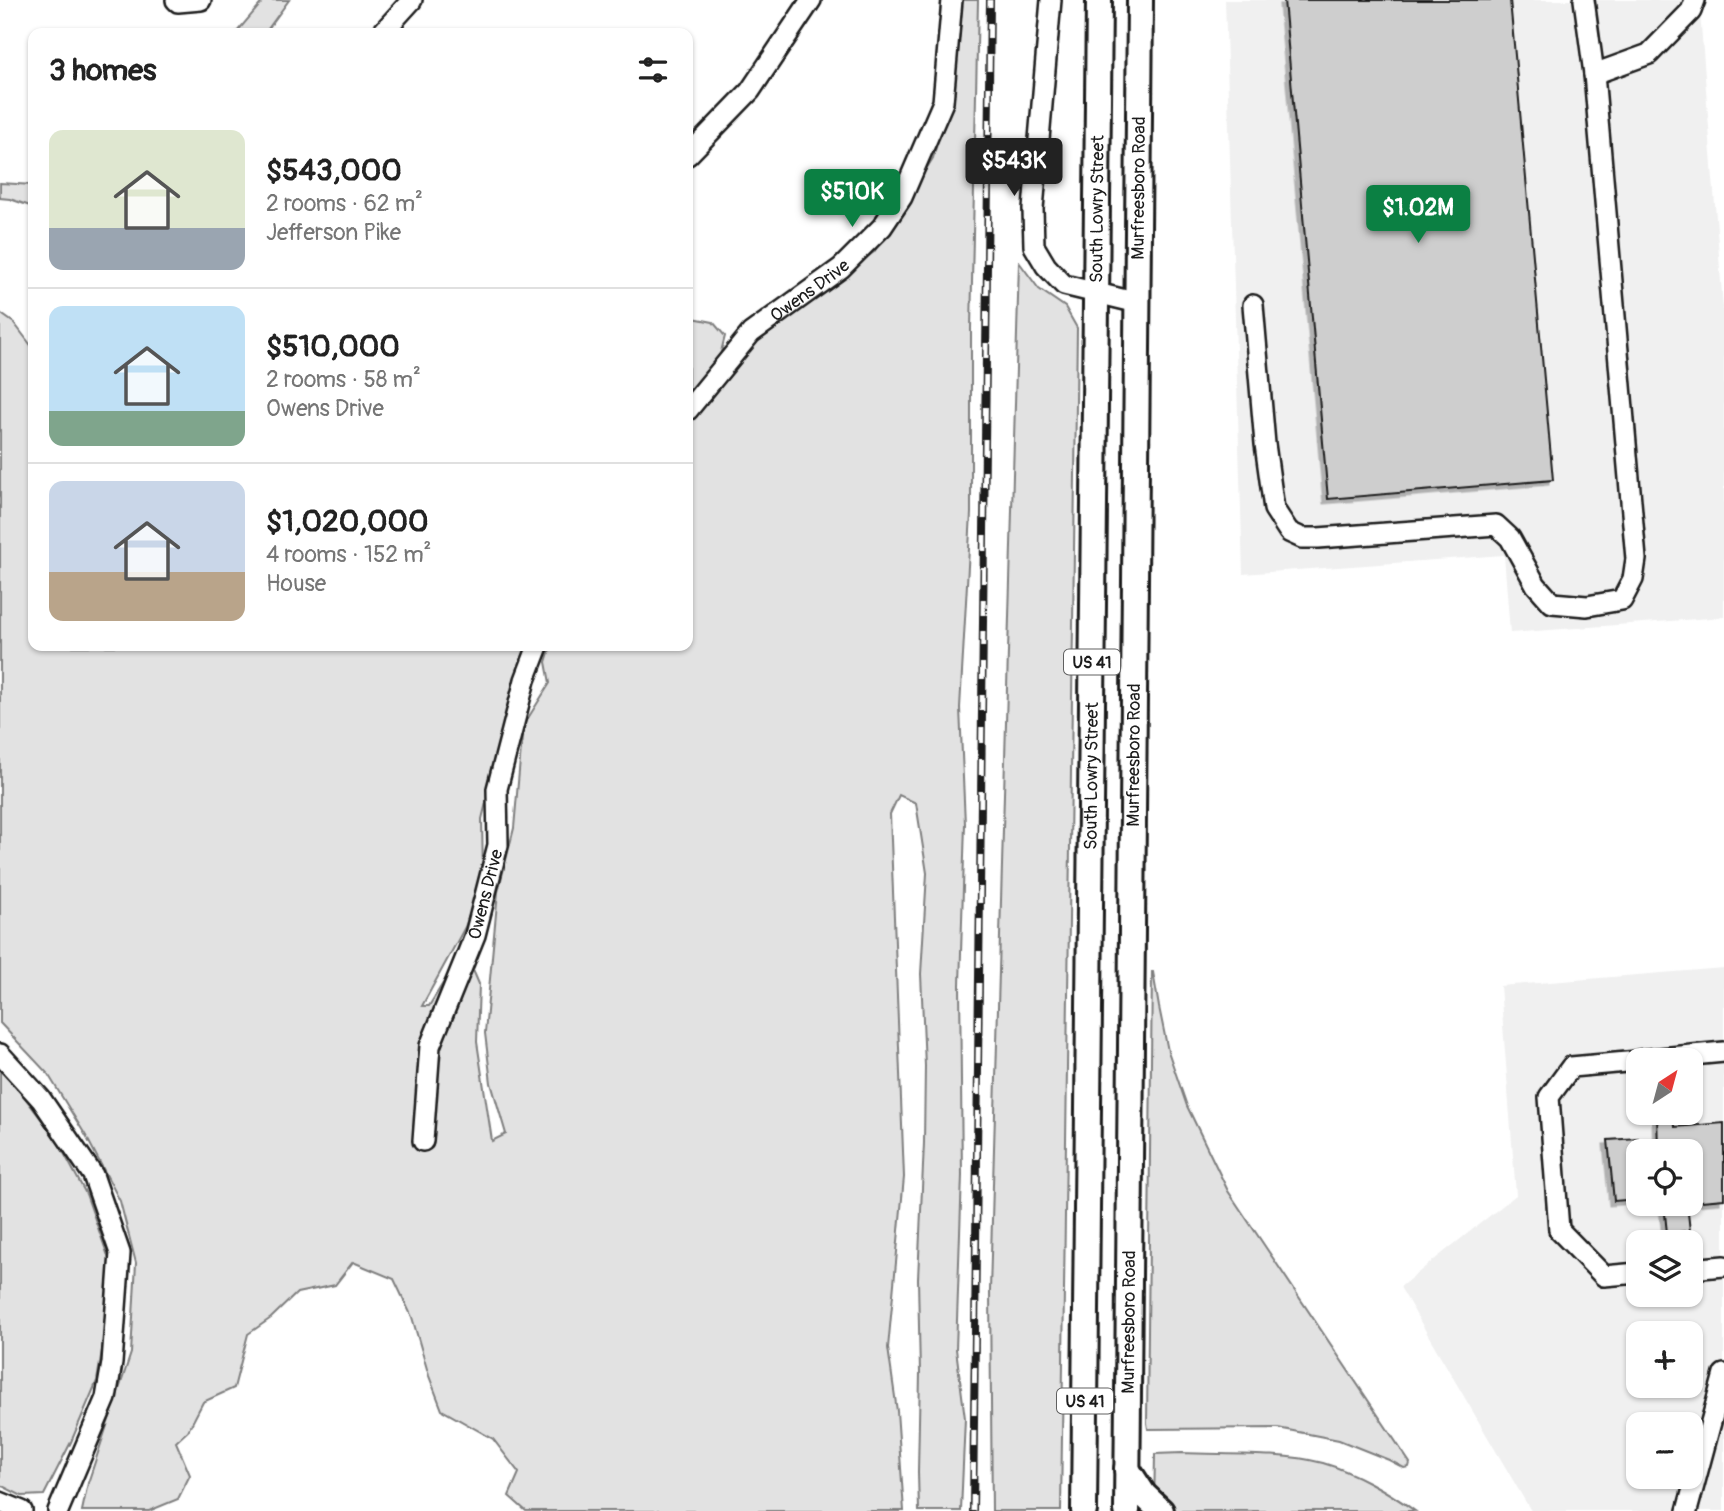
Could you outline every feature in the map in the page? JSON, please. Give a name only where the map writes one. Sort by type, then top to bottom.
[{"type":"main road","name":"South Lowry Street","points":[[1084,1511],[1099,0]]},
{"type":"main road","name":"Murfreesboro Road","points":[[1127,1511],[1140,0]]},
{"type":"main road","points":[[1127,1469],[1144,1495],[1161,1511]]},
{"type":"street","points":[[176,0],[201,0]]},
{"type":"street","points":[[387,28],[412,0]]},
{"type":"street","points":[[693,150],[750,91],[811,0]]},
{"type":"street","name":"Owens Drive","points":[[693,404],[751,333],[841,268],[882,227],[902,197],[943,102],[952,0]]},
{"type":"street","points":[[1051,0],[1033,209],[1034,246],[1046,266],[1064,285],[1138,303]]},
{"type":"street","points":[[1252,305],[1274,509],[1289,532],[1302,538],[1318,538],[1496,525],[1510,538],[1536,585],[1552,603],[1587,607],[1622,600],[1633,579],[1636,559],[1594,74],[1584,0]]},
{"type":"street","points":[[1594,74],[1649,54],[1691,11],[1695,0]]},
{"type":"street","name":"Owens Drive","points":[[424,1141],[430,1046],[475,935],[498,845],[497,789],[525,680],[536,651]]},
{"type":"street","points":[[1703,1054],[1724,1052]]},
{"type":"street","points":[[0,1054],[41,1099],[93,1175],[120,1253],[112,1363],[106,1398],[58,1511]]},
{"type":"street","points":[[1626,1061],[1571,1067],[1549,1097],[1559,1230],[1604,1276],[1626,1274]]},
{"type":"street","points":[[1703,1268],[1724,1266]]},
{"type":"street","points":[[1687,1511],[1724,1374]]},
{"type":"street","points":[[0,1502],[22,1511]]},
{"type":"shaded area","points":[[264,0],[289,0],[269,28],[240,28]]},
{"type":"shaded area","points":[[956,0],[978,0],[971,329],[971,513],[960,708],[965,824],[960,985],[962,1175],[956,1349],[965,1418],[961,1511],[919,1511],[918,1279],[925,1066],[921,974],[927,873],[916,803],[899,795],[890,814],[904,1177],[888,1348],[897,1411],[904,1511],[526,1511],[509,1496],[519,1473],[493,1439],[442,1410],[412,1317],[394,1279],[353,1262],[335,1285],[297,1293],[271,1318],[248,1334],[234,1388],[203,1402],[188,1431],[176,1442],[190,1475],[178,1499],[149,1511],[82,1511],[88,1483],[131,1353],[136,1263],[120,1201],[86,1136],[48,1074],[0,1023],[0,313],[14,323],[28,341],[28,651],[539,651],[492,778],[482,819],[483,875],[465,927],[422,1006],[429,1006],[464,949],[479,984],[477,1042],[492,1141],[506,1134],[491,1083],[485,1033],[498,892],[514,828],[523,726],[550,683],[546,662],[549,651],[693,651],[693,416],[710,392],[763,332],[874,252],[933,158],[949,101]]},
{"type":"shaded area","points":[[1225,0],[1699,0],[1724,320],[1724,617],[1510,633],[1504,555],[1243,574]]},
{"type":"shaded area","points":[[0,183],[28,185],[28,205],[0,198]]},
{"type":"shaded area","points":[[1019,262],[1039,289],[1065,307],[1077,328],[1061,1511],[992,1511],[990,1291]]},
{"type":"shaded area","points":[[693,318],[713,322],[725,336],[719,360],[693,394]]},
{"type":"shaded area","points":[[1724,968],[1724,1511],[1531,1511],[1400,1287],[1516,1195],[1500,986]]},
{"type":"shaded area","points":[[1152,972],[1168,1051],[1187,1106],[1228,1191],[1410,1463],[1409,1467],[1404,1468],[1339,1440],[1278,1428],[1148,1429]]},
{"type":"shaded area","points":[[0,1065],[57,1140],[86,1194],[109,1259],[106,1326],[97,1381],[71,1442],[44,1495],[22,1496],[0,1485]]},
{"type":"shaded area","points":[[1155,1454],[1271,1456],[1323,1463],[1371,1483],[1415,1511],[1154,1511]]},
{"type":"building","points":[[1284,0],[1510,0],[1553,480],[1328,499]]},
{"type":"building","points":[[1724,1123],[1724,1199],[1703,1201],[1703,1139],[1658,1139],[1657,1125],[1675,1127]]},
{"type":"building","points":[[1638,1138],[1626,1139],[1626,1200],[1614,1201],[1608,1140]]},
{"type":"building","points":[[1665,1216],[1688,1216],[1690,1230],[1667,1230]]},
{"type":"railway","points":[[973,1511],[990,0]]}]
